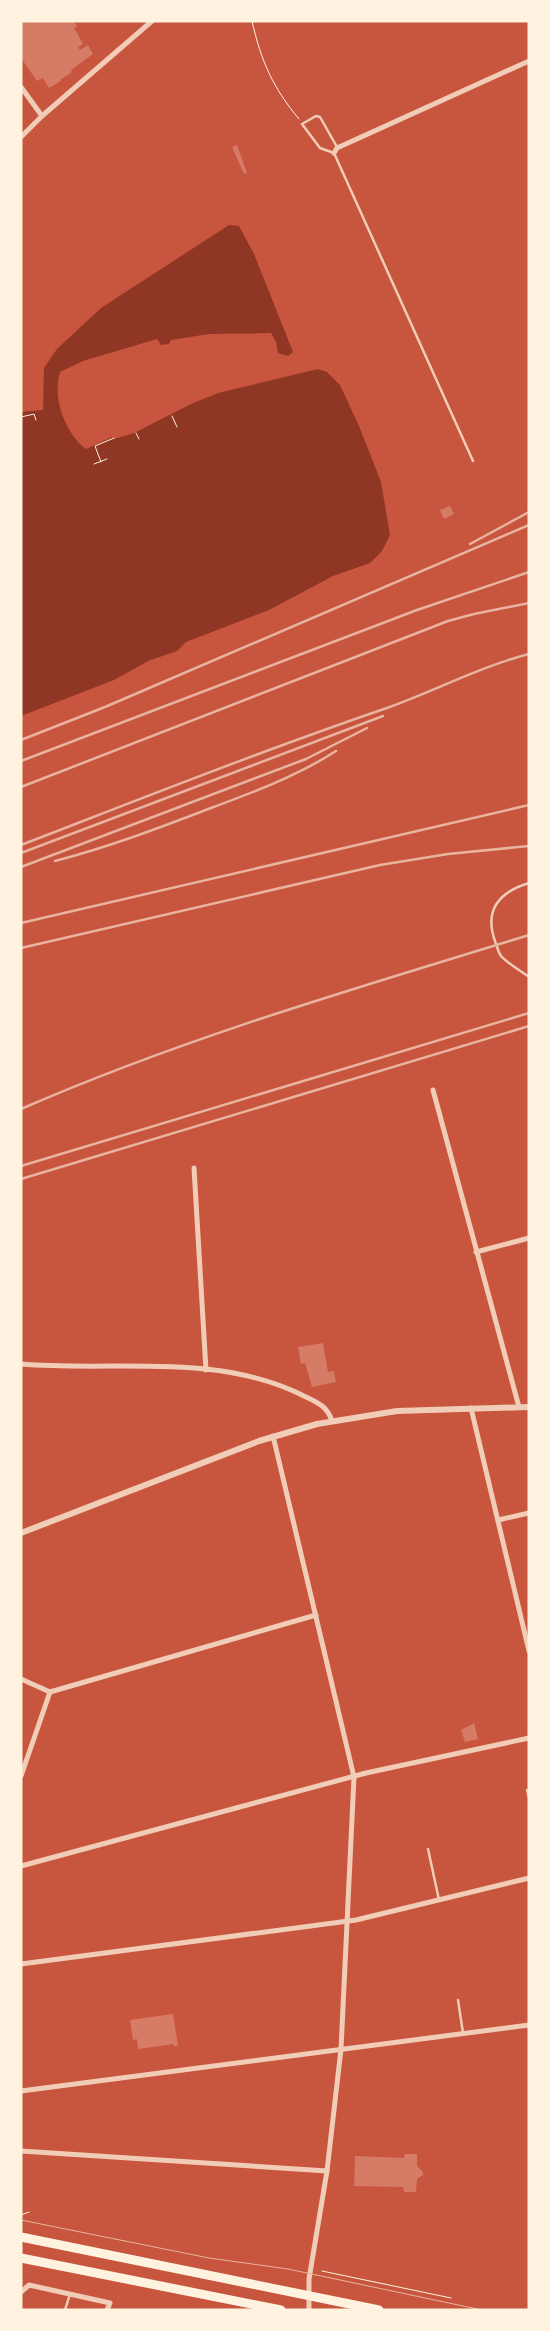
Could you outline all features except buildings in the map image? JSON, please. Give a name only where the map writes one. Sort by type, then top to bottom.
[{"type":"main road","points":[[21,2237],[309,2294],[379,2310]]},
{"type":"main road","points":[[21,2258],[281,2310]]},
{"type":"street","points":[[21,137],[42,116],[152,21]]},
{"type":"street","points":[[335,150],[529,61]]},
{"type":"street","points":[[21,87],[42,116]]},
{"type":"street","points":[[433,1090],[518,1407]]},
{"type":"street","points":[[194,1168],[206,1370]]},
{"type":"street","points":[[476,1252],[529,1238]]},
{"type":"street","points":[[21,1364],[73,1368],[166,1366],[253,1376],[274,1382],[326,1408],[332,1421]]},
{"type":"street","points":[[21,1533],[273,1436],[332,1421],[397,1411],[529,1407]]},
{"type":"street","points":[[471,1408],[529,1651]]},
{"type":"street","points":[[273,1436],[354,1777],[341,2049],[327,2171],[309,2279],[309,2310]]},
{"type":"street","points":[[498,1520],[529,1513]]},
{"type":"street","points":[[21,1679],[50,1692],[316,1615]]},
{"type":"street","points":[[522,1624],[529,1622]]},
{"type":"street","points":[[21,1776],[50,1692]]},
{"type":"street","points":[[21,1866],[354,1777],[529,1738]]},
{"type":"street","points":[[21,1964],[347,1921],[529,1878]]},
{"type":"street","points":[[21,2091],[529,2025]]},
{"type":"street","points":[[21,2151],[327,2171]]},
{"type":"street","points":[[21,2292],[29,2285],[70,2293],[110,2303],[107,2310]]},
{"type":"lane","points":[[335,150],[320,148],[302,124],[316,116],[320,116],[473,461]]},
{"type":"lane","points":[[529,882],[510,889],[500,899],[495,906],[490,926],[500,954],[529,977]]},
{"type":"lane","points":[[527,1790],[529,1798]]},
{"type":"lane","points":[[428,1849],[439,1900]]},
{"type":"lane","points":[[458,2000],[463,2033]]},
{"type":"lane","points":[[65,2310],[70,2293]]},
{"type":"path","points":[[252,21],[268,73],[282,99],[302,124]]},
{"type":"path","points":[[21,417],[34,414],[36,420]]},
{"type":"path","points":[[172,416],[177,427]]},
{"type":"path","points":[[136,433],[139,439]]},
{"type":"path","points":[[101,462],[95,446],[114,438]]},
{"type":"path","points":[[94,464],[107,459]]},
{"type":"path","points":[[21,2215],[29,2212]]},
{"type":"path","points":[[322,2271],[451,2298]]},
{"type":"shaded area","points":[[229,225],[239,226],[254,254],[293,352],[288,356],[278,353],[276,342],[271,333],[209,334],[171,340],[169,344],[161,345],[157,339],[83,361],[60,372],[58,382],[59,404],[66,424],[72,434],[86,449],[112,437],[114,439],[134,433],[191,404],[218,393],[318,369],[327,372],[340,385],[359,426],[381,482],[390,535],[382,551],[370,563],[333,576],[269,610],[186,642],[177,651],[148,661],[114,680],[21,716],[21,412],[43,410],[44,368],[57,349],[101,308]]},
{"type":"tram line","points":[[21,2220],[209,2258],[288,2269],[482,2310]]},
{"type":"railway","points":[[470,544],[529,512]]},
{"type":"railway","points":[[21,740],[105,707],[529,525]]},
{"type":"railway","points":[[21,761],[417,610],[529,572]]},
{"type":"railway","points":[[21,787],[448,621],[529,603]]},
{"type":"railway","points":[[21,845],[249,757],[405,701],[475,672],[529,654]]},
{"type":"railway","points":[[21,853],[383,716]]},
{"type":"railway","points":[[21,867],[306,759],[367,728]]},
{"type":"railway","points":[[55,861],[134,837],[243,796],[291,776],[336,751]]},
{"type":"railway","points":[[21,923],[529,805]]},
{"type":"railway","points":[[21,948],[380,865],[448,854],[529,846]]},
{"type":"railway","points":[[21,1109],[83,1083],[209,1036],[336,994],[529,935]]},
{"type":"railway","points":[[21,1166],[529,1013]]},
{"type":"railway","points":[[21,1179],[529,1026]]}]
